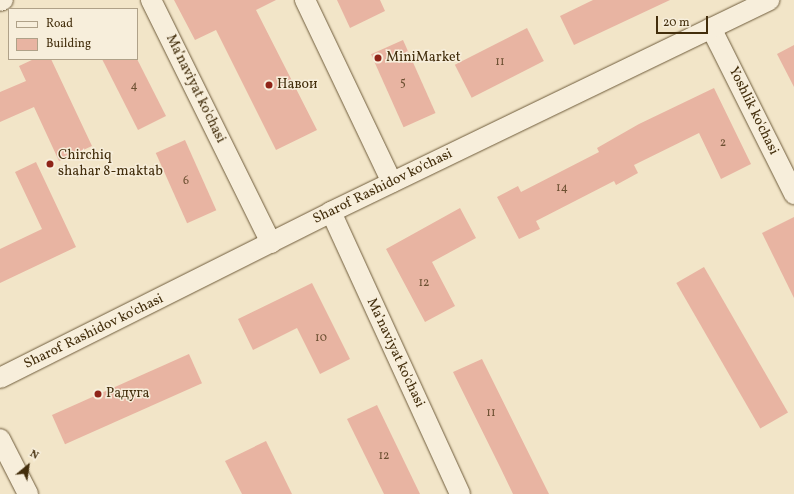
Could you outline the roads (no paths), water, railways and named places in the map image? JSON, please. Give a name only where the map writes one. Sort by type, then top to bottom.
[{"type":"street","name":"Ma’naviyat ko'chasi","points":[[151,0],[271,243]]},
{"type":"street","points":[[305,0],[392,182]]},
{"type":"street","name":"Sharof Rashidov ko'chasi","points":[[0,378],[392,182],[769,0]]},
{"type":"street","name":"Yoshlik ko'chasi","points":[[711,28],[794,194]]},
{"type":"street","name":"Ma’naviyat ko'chasi","points":[[331,212],[460,494]]},
{"type":"street","points":[[0,439],[28,494]]},
{"type":"place","name":"MiniMarket","points":[[378,58]]},
{"type":"place","name":"Навои","points":[[269,85]]},
{"type":"place","name":"Chirchiq shahar 8-maktab","points":[[50,164]]},
{"type":"place","name":"Радуга","points":[[98,394]]}]
